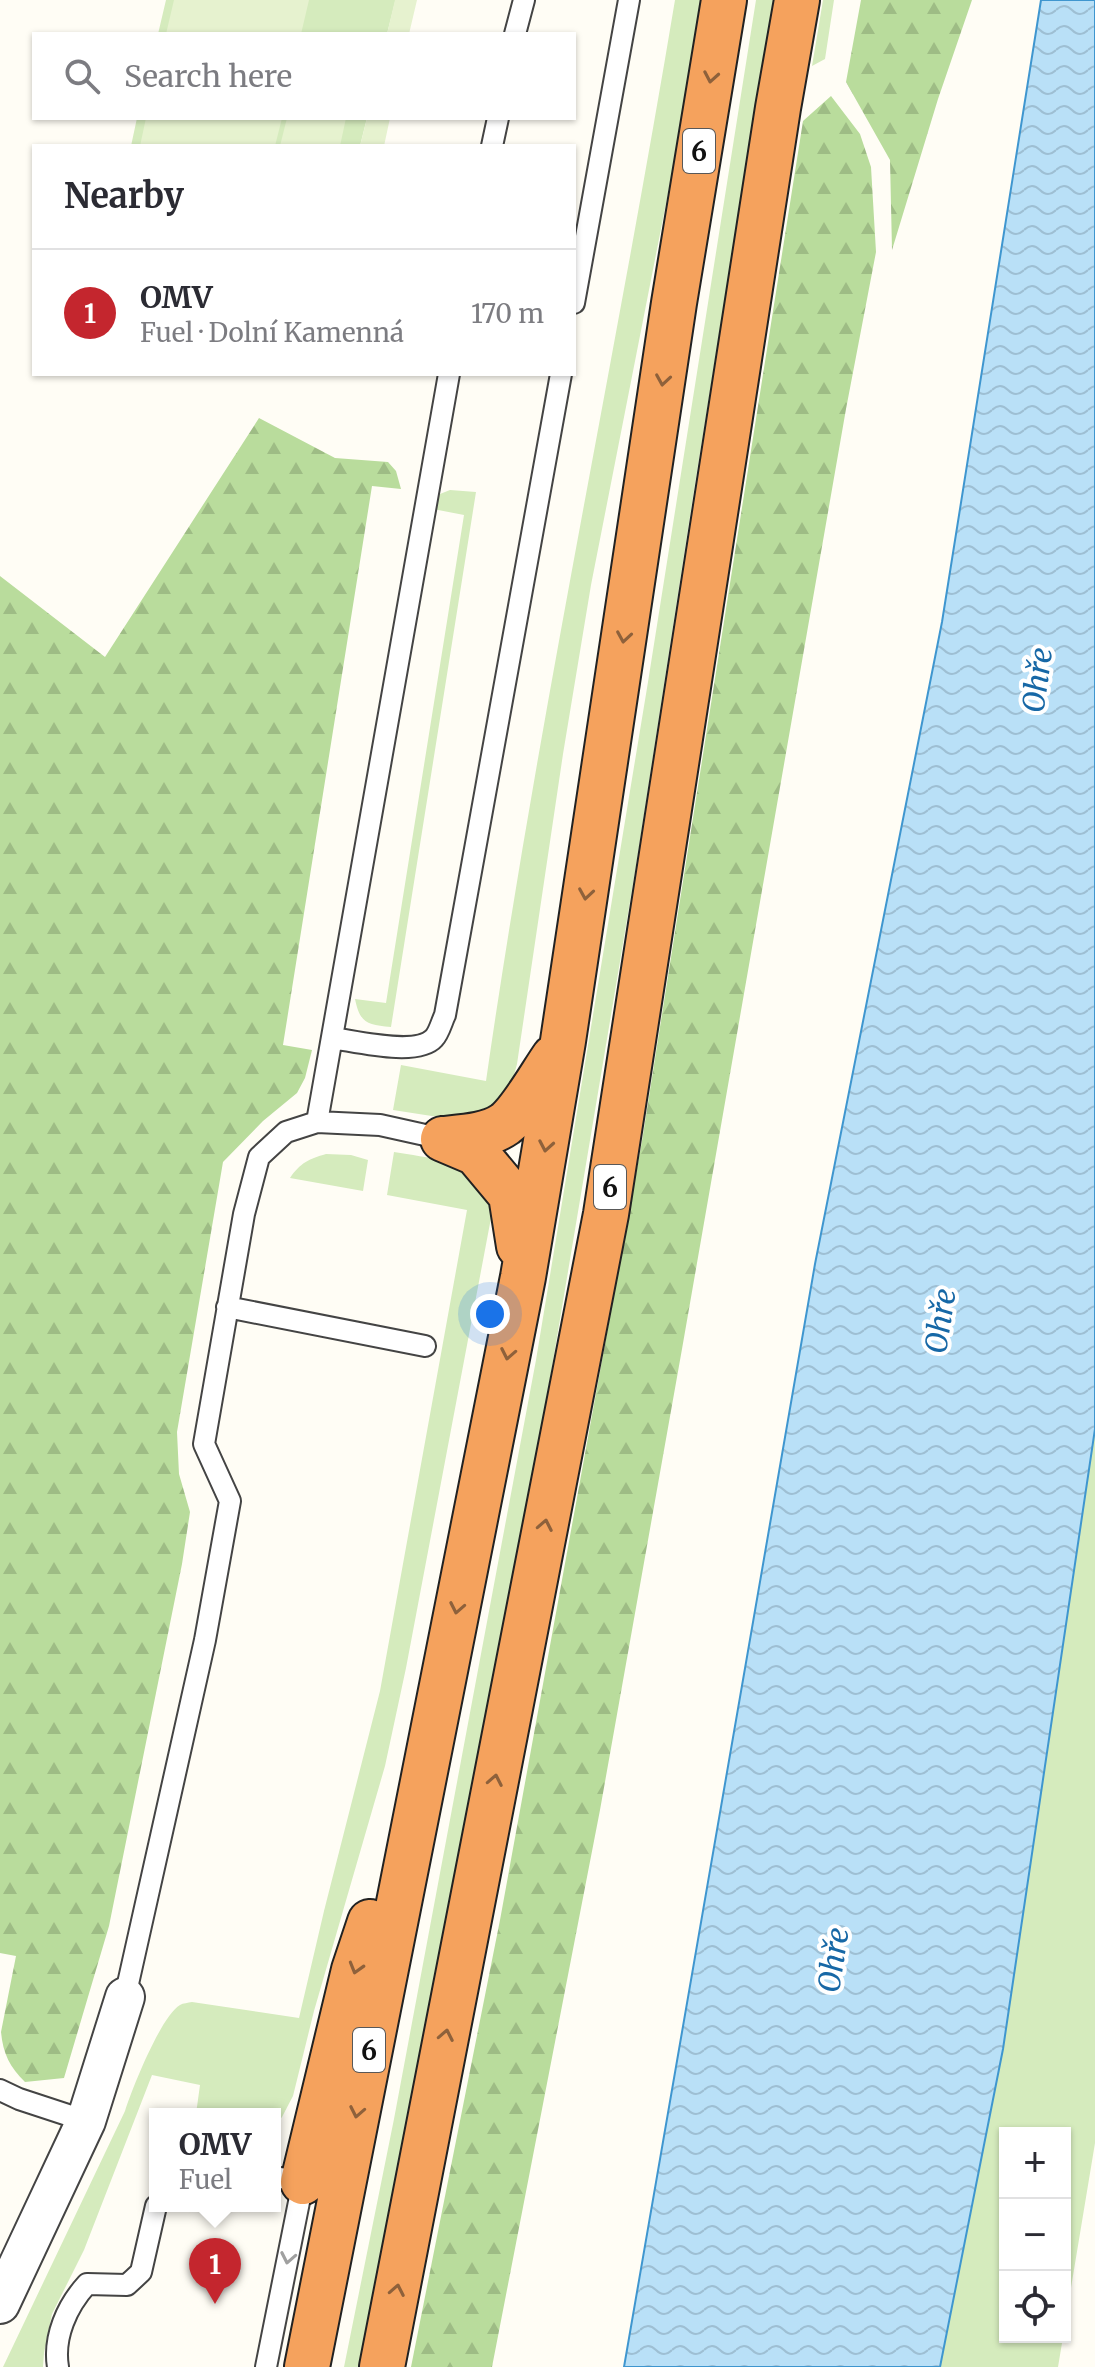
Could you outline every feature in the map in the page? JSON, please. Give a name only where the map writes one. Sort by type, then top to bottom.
[{"type":"highway","name":"6","points":[[307,2367],[523,1277],[563,1041],[674,303],[724,0]]},
{"type":"highway","name":"6","points":[[382,2367],[606,1214],[797,0]]},
{"type":"highway","points":[[443,1139],[479,1134],[505,1124],[529,1096],[563,1041]]},
{"type":"highway","points":[[443,1139],[476,1153],[511,1195],[523,1277]]},
{"type":"highway","points":[[289,2180],[432,1734]]},
{"type":"street","points":[[0,2304],[86,2121],[125,1997]]},
{"type":"lane","points":[[516,32],[524,0]]},
{"type":"lane","points":[[576,292],[629,0]]},
{"type":"lane","points":[[492,144],[498,120]]},
{"type":"lane","points":[[317,1122],[449,376]]},
{"type":"lane","points":[[332,1038],[394,1047],[423,1045],[434,1038],[445,1015],[561,376]]},
{"type":"lane","points":[[125,1997],[205,1640],[230,1501],[204,1444],[244,1214],[259,1157],[286,1132],[317,1122],[380,1125],[443,1139]]},
{"type":"lane","points":[[227,1307],[425,1346]]},
{"type":"lane","points":[[0,2090],[86,2121]]},
{"type":"lane","points":[[266,2367],[289,2180]]},
{"type":"lane","points":[[58,2367],[56,2353],[60,2333],[74,2298],[87,2284],[127,2285],[141,2272],[155,2212]]},
{"type":"green space","points":[[166,0],[395,0],[388,32],[158,32]]},
{"type":"green space","points":[[174,0],[309,0],[301,32],[166,32]]},
{"type":"green space","points":[[395,0],[417,0],[409,32],[387,32]]},
{"type":"green space","points":[[675,0],[702,0],[671,178],[591,585],[517,1064],[511,1086],[499,1105],[464,1121],[393,1110],[401,1065],[486,1081],[529,810]]},
{"type":"green space","points":[[756,0],[773,0],[636,866],[553,1361],[516,1567],[360,2367],[344,2367],[394,2119],[536,1360]]},
{"type":"green space","points":[[823,0],[834,0],[825,59],[812,66]]},
{"type":"green space","points":[[861,0],[972,0],[892,250],[890,160],[846,82]]},
{"type":"green space","points":[[831,96],[860,134],[871,167],[876,252],[600,1810],[492,2367],[411,2367],[500,1920],[642,1141],[803,121]]},
{"type":"green space","points":[[137,120],[366,120],[360,144],[131,144]]},
{"type":"green space","points":[[146,120],[282,120],[276,144],[140,144]]},
{"type":"green space","points":[[286,120],[346,120],[340,144],[280,144]]},
{"type":"green space","points":[[366,120],[390,120],[384,144],[360,144]]},
{"type":"green space","points":[[259,418],[335,458],[388,462],[396,471],[401,489],[372,486],[283,1045],[312,1050],[305,1078],[297,1093],[263,1121],[223,1162],[177,1432],[179,1474],[190,1512],[109,1926],[64,2078],[25,2082],[8,2060],[1,2032],[16,1956],[0,1953],[0,576],[105,657]]},
{"type":"green space","points":[[450,490],[476,492],[391,1027],[370,1024],[362,1018],[355,999],[386,1003],[464,515],[433,509],[440,494]]},
{"type":"green space","points":[[394,1152],[433,1159],[458,1166],[478,1181],[486,1192],[491,1218],[385,1766],[314,2011],[293,2096],[281,2118],[281,2108],[197,2108],[200,2085],[152,2075],[84,2250],[52,2314],[43,2367],[3,2367],[125,2111],[148,2054],[172,2012],[181,2004],[192,2002],[299,2018],[380,1691],[467,1210],[387,1195]]},
{"type":"green space","points":[[326,1154],[351,1155],[368,1160],[363,1191],[290,1178],[305,1162]]},
{"type":"green space","points":[[1095,1429],[1095,2143],[1071,2288],[1071,2127],[999,2127],[999,2343],[1062,2343],[1058,2367],[940,2367],[1003,2049]]},
{"type":"water","name":"Ohře","points":[[1041,0],[1095,0],[1095,1429],[1003,2049],[940,2367],[624,2367],[815,1264],[942,622]]},
{"type":"place","name":"OMV","points":[[215,2304]]}]
